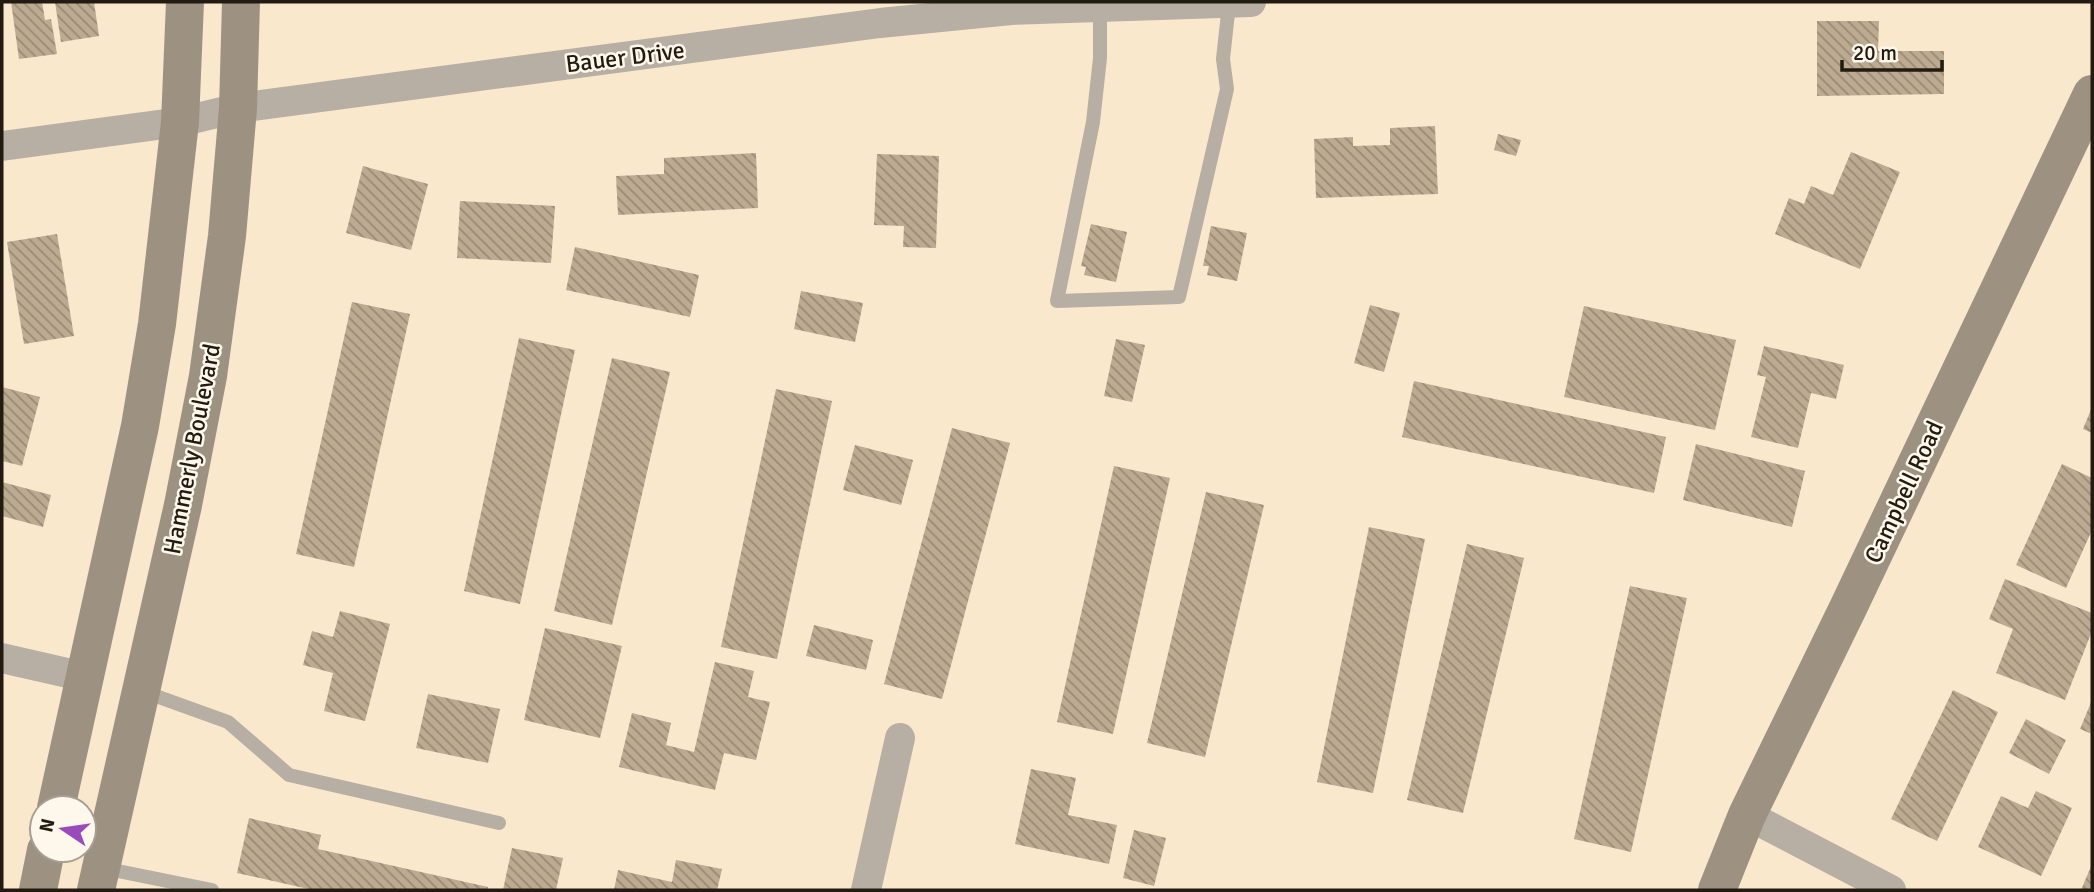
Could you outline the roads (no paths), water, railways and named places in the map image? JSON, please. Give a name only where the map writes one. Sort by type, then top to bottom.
[{"type":"main road","points":[[59,794],[140,426],[157,324],[180,122],[185,2]]},
{"type":"main road","name":"Hammerly Boulevard","points":[[99,879],[183,505],[208,376],[227,236],[238,108],[241,2]]},
{"type":"main road","name":"Campbell Road","points":[[1717,890],[1747,815],[2092,94]]},
{"type":"main road","points":[[85,677],[141,690]]},
{"type":"main road","points":[[38,890],[43,864]]},
{"type":"street","name":"Bauer Drive","points":[[2,146],[180,122],[238,108],[880,23],[1012,10],[1240,3]]},
{"type":"street","points":[[2,658],[85,677]]},
{"type":"street","points":[[866,890],[900,738]]},
{"type":"street","points":[[1747,815],[1891,890]]},
{"type":"lane","points":[[1100,7],[1101,58],[1093,122],[1057,301],[1178,297],[1227,89],[1223,59],[1240,3]]},
{"type":"lane","points":[[141,690],[228,722],[289,775],[499,823]]},
{"type":"lane","points":[[99,879],[212,890]]}]
